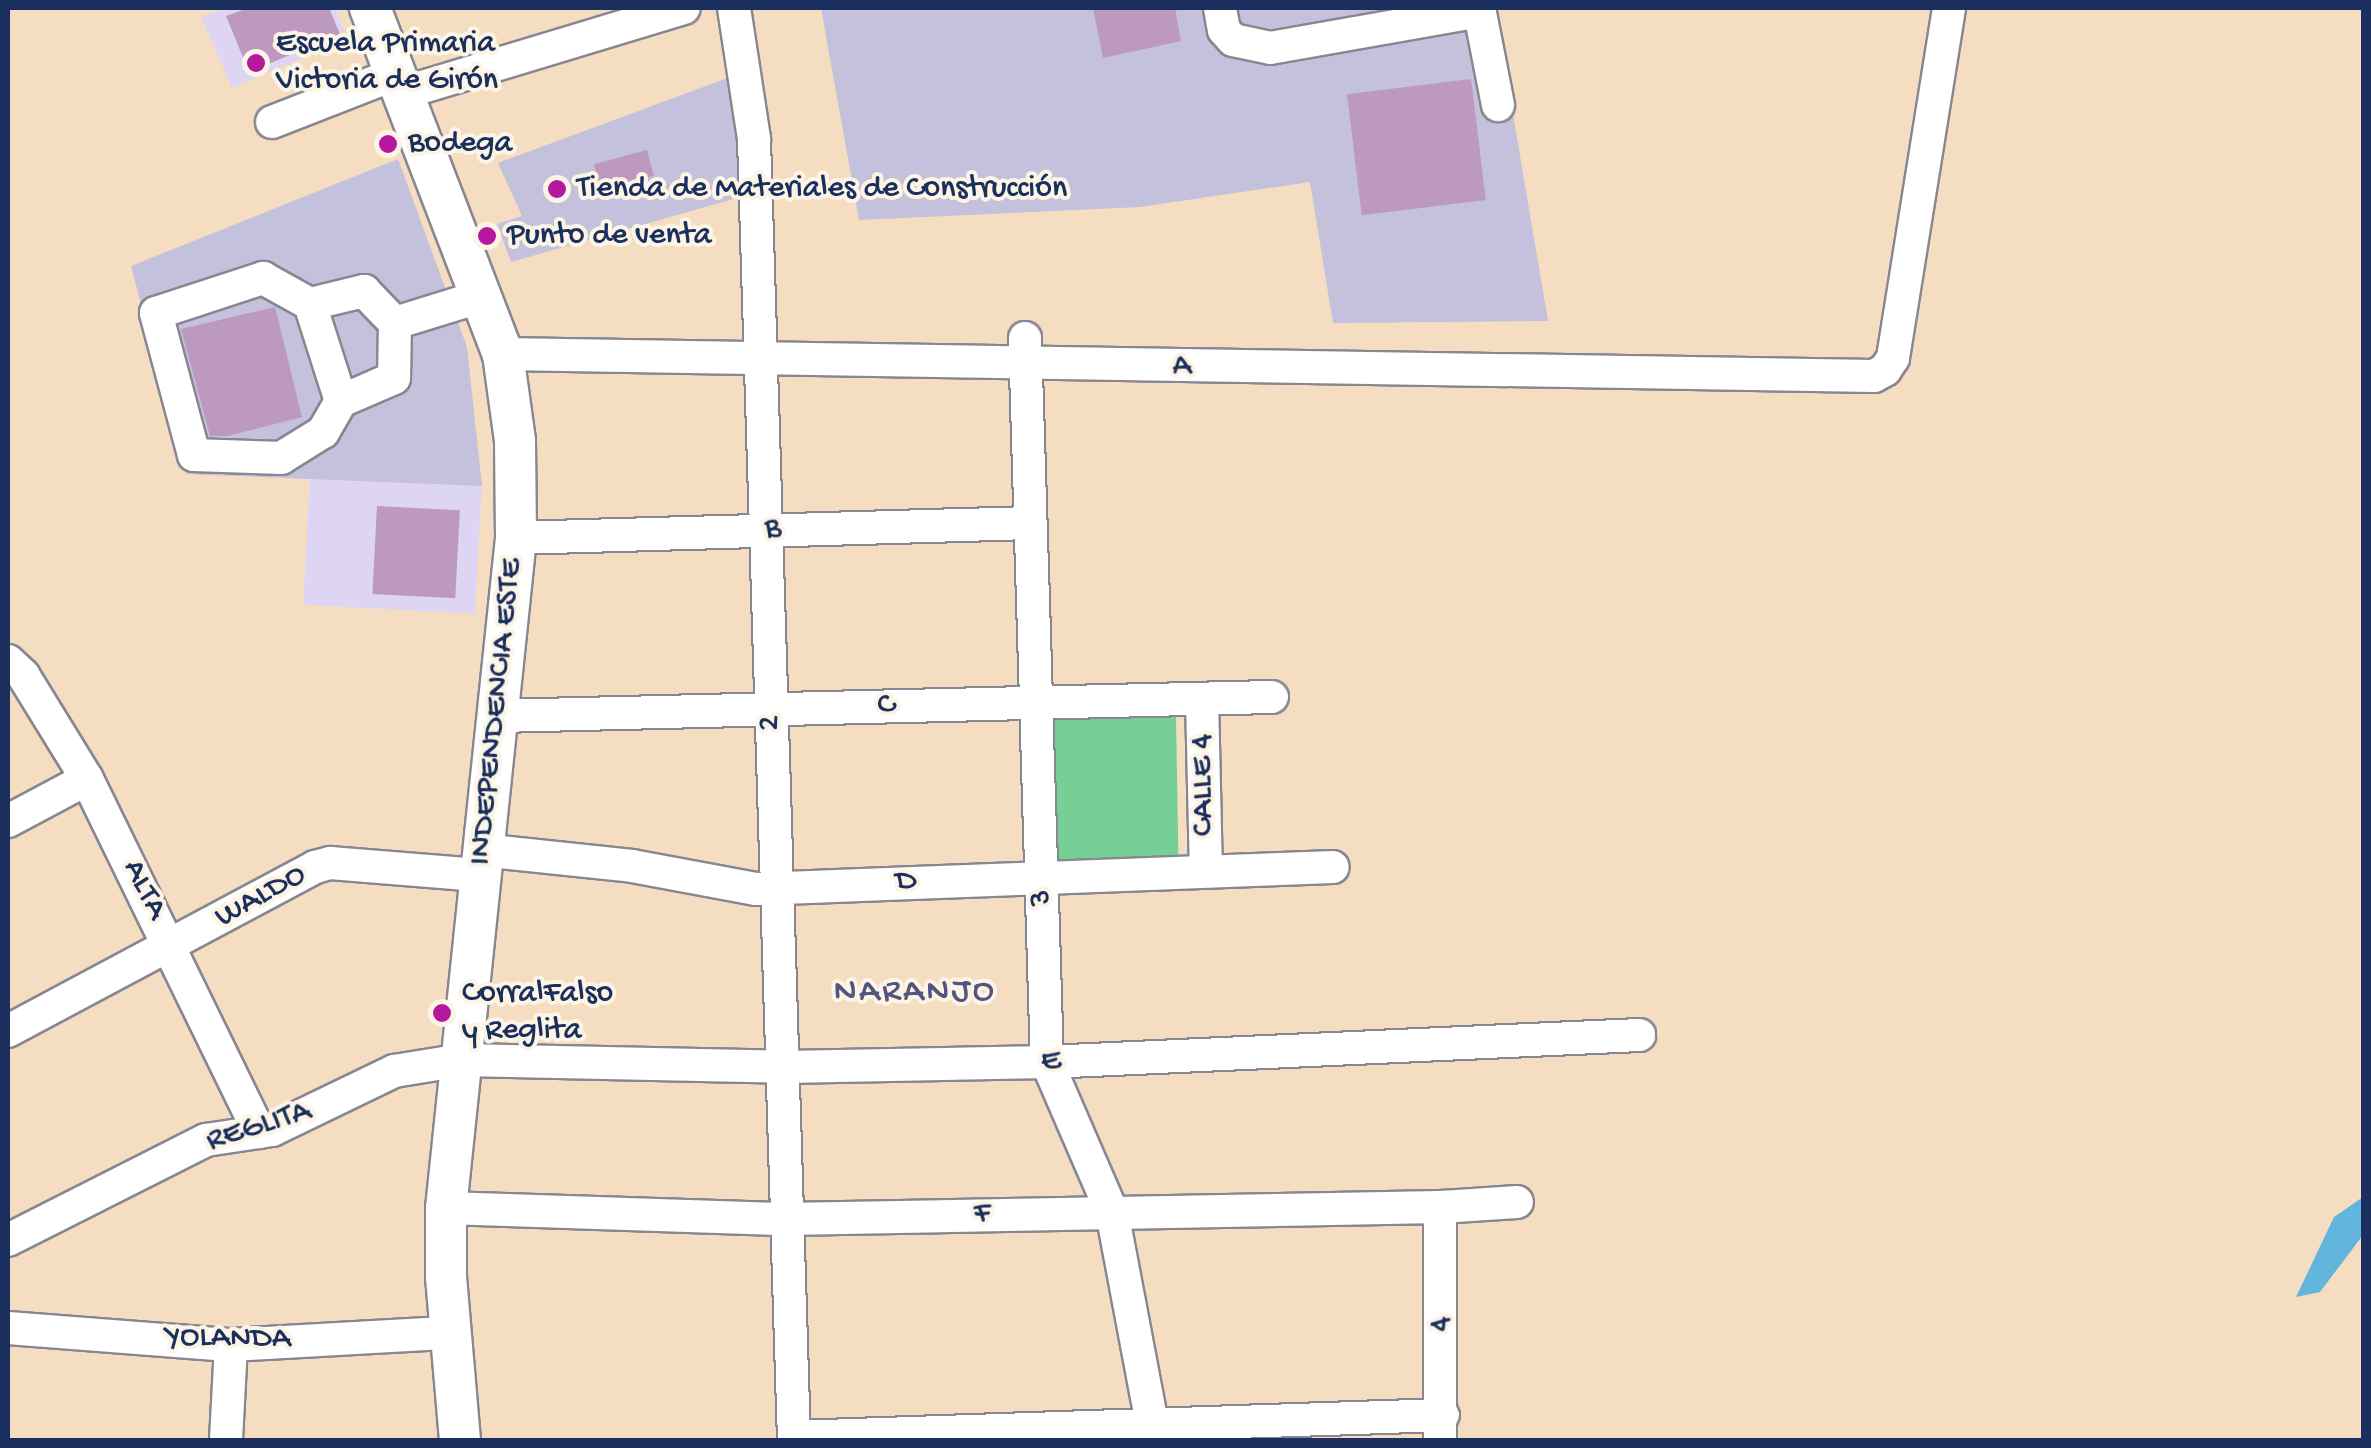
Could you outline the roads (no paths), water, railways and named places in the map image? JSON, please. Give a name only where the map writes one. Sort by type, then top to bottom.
[{"type":"main road","name":"INDEPENDENCIA ESTE","points":[[370,8],[402,82],[502,354],[515,440],[516,538],[446,1208],[449,1333],[460,1440]]},
{"type":"street","points":[[272,122],[402,82],[684,8]]},
{"type":"street","name":"2","points":[[734,8],[754,139],[763,530],[794,1439]]},
{"type":"street","points":[[1220,8],[1224,30],[1233,40],[1270,48],[1479,9],[1498,105]]},
{"type":"street","name":"A","points":[[502,354],[761,360],[1025,351],[1861,377],[1885,370],[1893,358],[1949,8]]},
{"type":"street","points":[[263,278],[310,304],[364,290],[395,324],[394,378],[341,402],[324,432],[281,458],[194,455],[156,313],[263,278]]},
{"type":"street","points":[[395,324],[482,296]]},
{"type":"street","points":[[310,304],[341,402]]},
{"type":"street","name":"3","points":[[1025,351],[1047,1062],[1112,1212],[1154,1431]]},
{"type":"street","name":"B","points":[[516,538],[1030,523]]},
{"type":"street","name":"ALTA","points":[[8,661],[23,675],[87,779],[172,946],[259,1132]]},
{"type":"street","name":"C","points":[[499,716],[1272,697]]},
{"type":"street","name":"CALLE 4","points":[[1202,699],[1206,872]]},
{"type":"street","points":[[8,821],[87,779]]},
{"type":"street","name":"D","points":[[480,863],[632,866],[756,889],[1333,866]]},
{"type":"street","name":"WALDO","points":[[8,1031],[315,867],[480,863]]},
{"type":"street","name":"E","points":[[462,1060],[784,1067],[1047,1062],[1638,1035]]},
{"type":"street","name":"REGLITA","points":[[8,1240],[206,1140],[259,1132],[322,1109],[394,1071],[462,1060]]},
{"type":"street","name":"F","points":[[446,1208],[786,1218],[1440,1207],[1517,1202]]},
{"type":"street","name":"4","points":[[1440,1207],[1442,1428]]},
{"type":"street","name":"YOLANDA","points":[[8,1328],[231,1344],[449,1333]]},
{"type":"street","points":[[226,1440],[231,1344]]},
{"type":"street","points":[[794,1439],[1442,1428]]},
{"type":"water","points":[[2363,1197],[2363,1235],[2320,1292],[2296,1297],[2334,1217]]},
{"type":"place","name":"Escuela Primaria Victoria de Girón","points":[[256,63]]},
{"type":"place","name":"Bodega","points":[[388,144]]},
{"type":"place","name":"Tienda de Materiales de Construcción","points":[[557,189]]},
{"type":"place","name":"Punto de venta","points":[[487,236]]},
{"type":"place","name":"CorralFalso y Reglita","points":[[442,1013]]},
{"type":"district","name":"NARANJO","points":[[915,993]]}]
